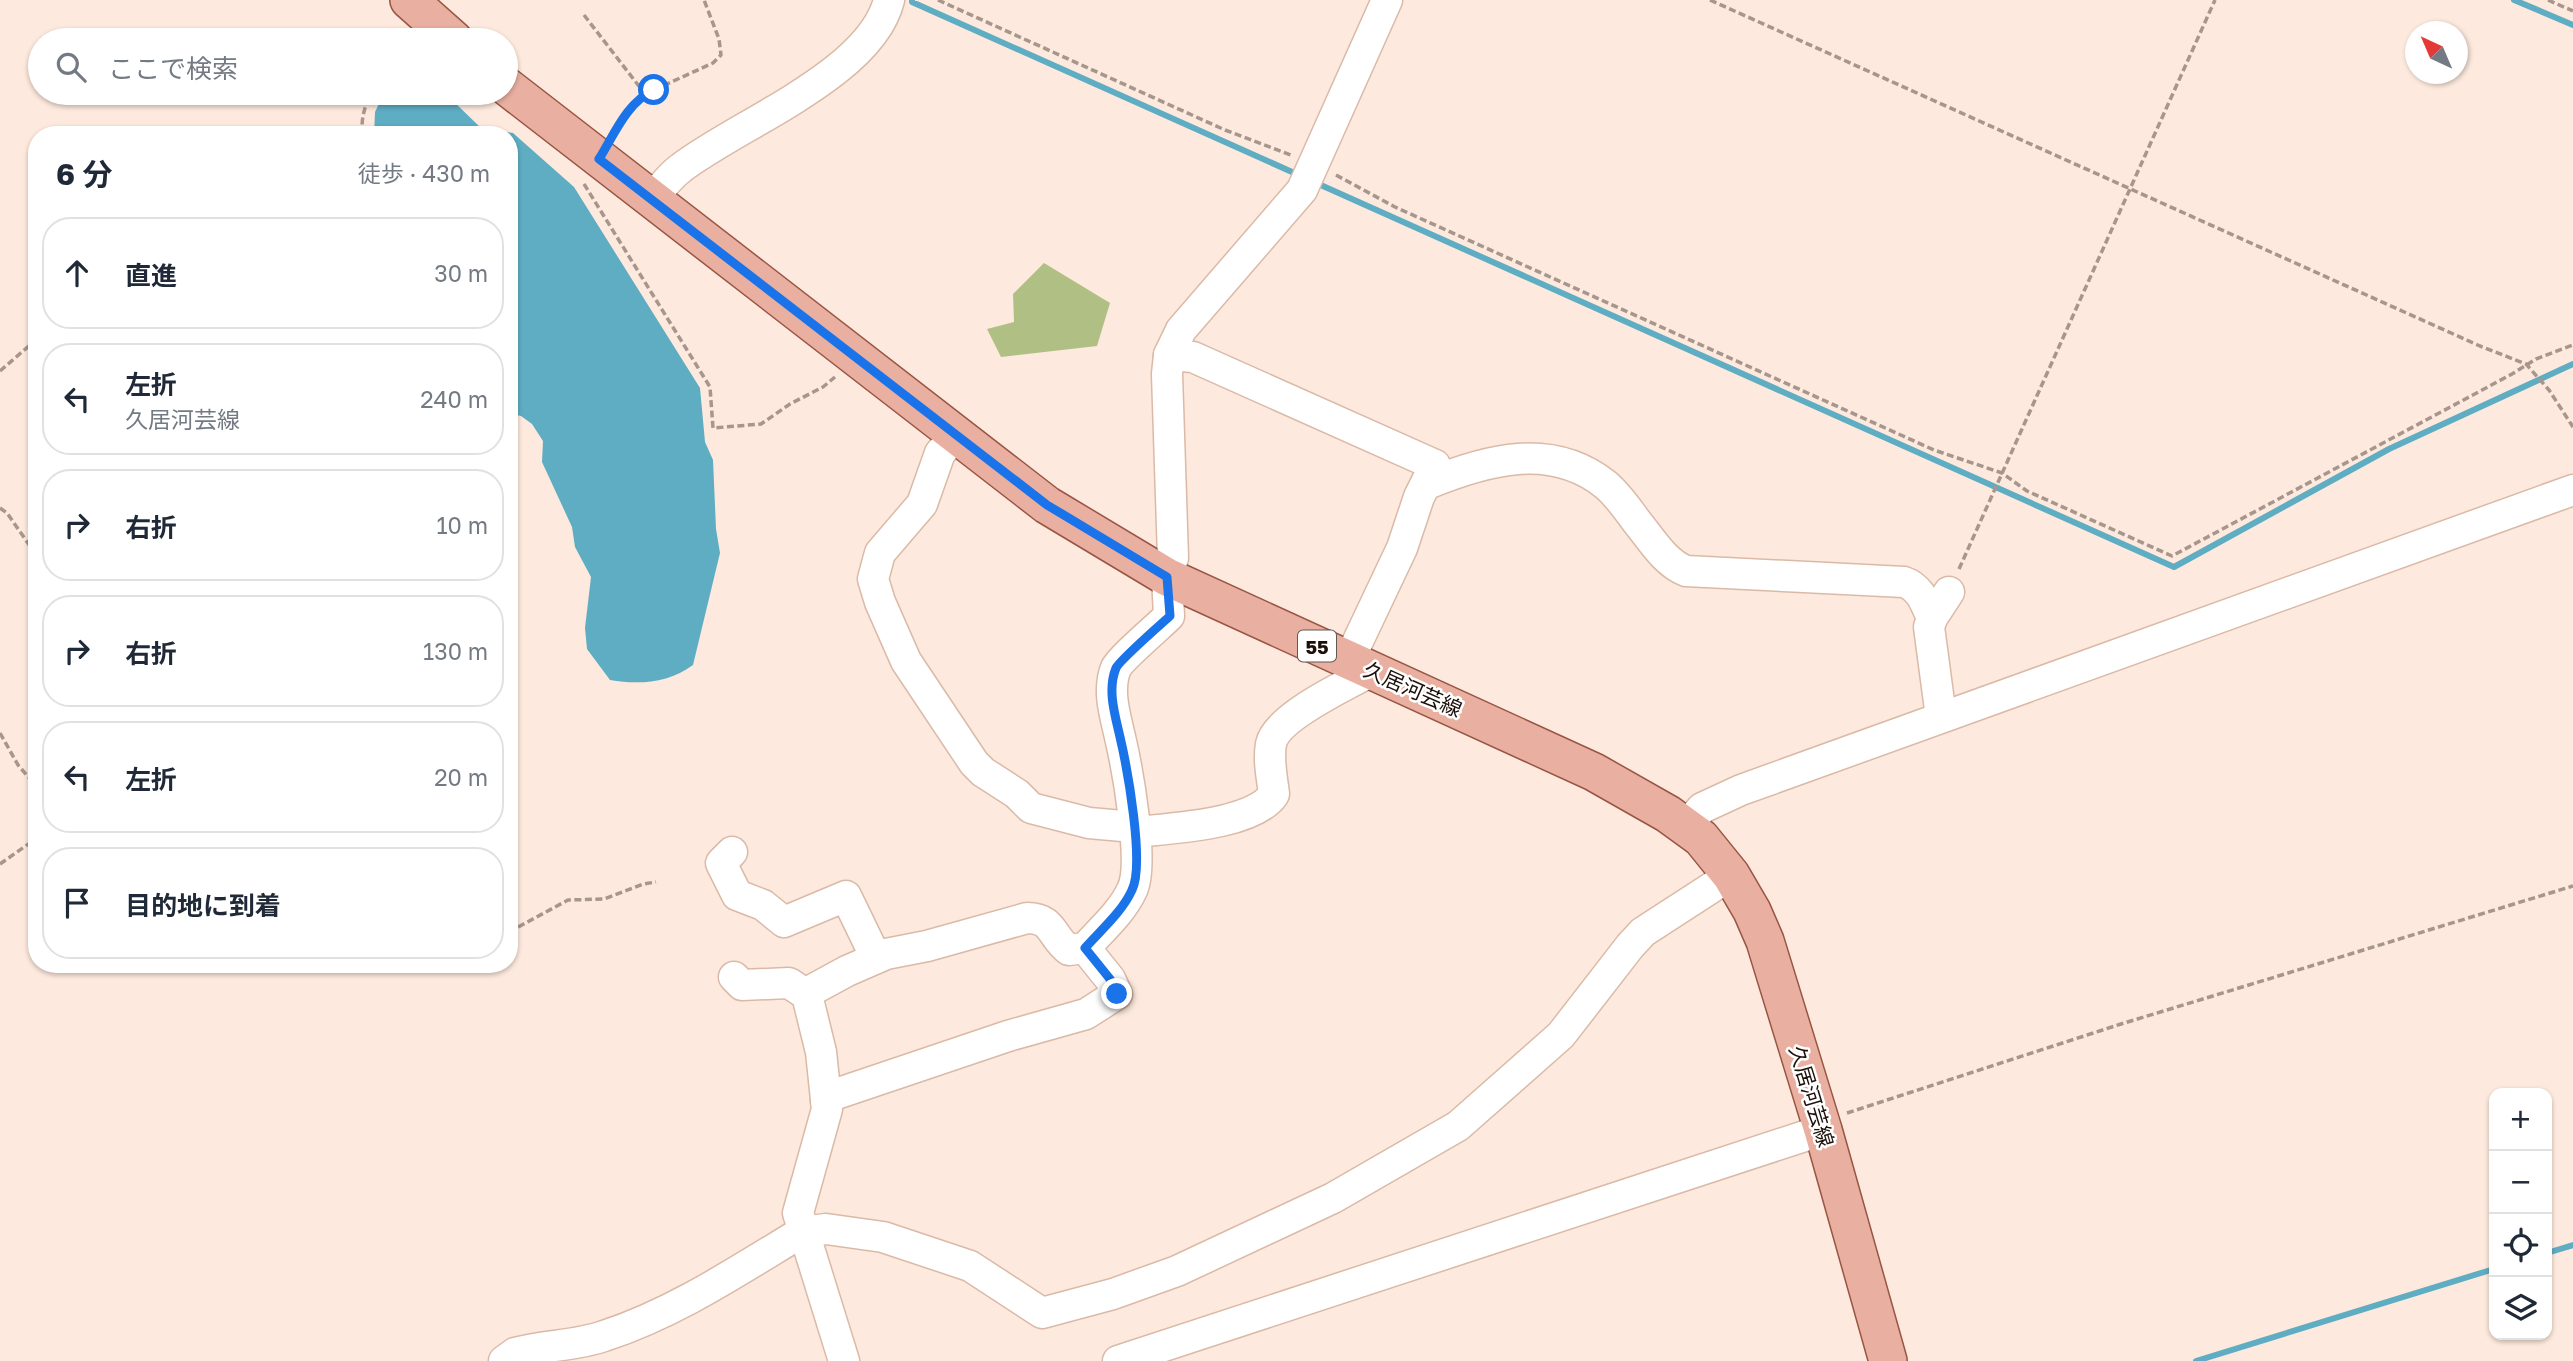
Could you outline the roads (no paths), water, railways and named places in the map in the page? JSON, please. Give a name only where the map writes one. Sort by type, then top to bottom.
[{"type":"main road","points":[[409,0],[440,28]]},
{"type":"main road","name":"久居河芸線","points":[[518,98],[591,171],[652,199],[1047,505],[1167,577],[1594,772],[1668,814],[1701,838],[1731,875],[1752,911],[1765,941],[1822,1126],[1888,1361]]},
{"type":"street","points":[[652,199],[682,167],[770,115],[862,48],[876,32],[890,0]]},
{"type":"street","points":[[807,995],[824,983],[876,958],[1027,918],[1039,918],[1045,922],[1069,950],[1085,948],[1120,909],[1134,887],[1135,830],[1112,701],[1116,667],[1170,616],[1167,577],[1173,558],[1167,374],[1170,355],[1181,330],[1310,173],[1387,0]]},
{"type":"street","points":[[957,435],[940,453],[922,504],[877,559],[873,579],[906,661],[974,763],[1017,794],[1031,808],[1089,823],[1135,830],[1210,824],[1262,807],[1274,794],[1270,771],[1271,742],[1277,732],[1293,716],[1360,665],[1419,497],[1435,465],[1193,357],[1170,355]]},
{"type":"street","points":[[1427,484],[1461,470],[1494,462],[1548,458],[1591,474],[1613,492],[1666,558],[1678,568],[1686,571],[1904,582],[1913,585],[1923,597],[1932,618]]},
{"type":"street","points":[[1685,827],[1702,808],[1741,790],[2573,490]]},
{"type":"street","points":[[1941,717],[1930,627],[1932,618],[1949,592]]},
{"type":"street","points":[[732,852],[721,863],[737,895],[763,905],[784,922],[799,918],[846,896],[876,958]]},
{"type":"street","points":[[504,1361],[515,1353],[601,1337],[634,1325],[694,1296],[802,1232],[826,1229],[883,1237],[970,1266],[1042,1313],[1113,1294],[1177,1271],[1334,1198],[1458,1126],[1561,1035],[1643,932],[1731,875]]},
{"type":"street","points":[[826,1101],[836,1094],[1086,1014],[1117,994],[1110,979],[1085,948]]},
{"type":"street","points":[[734,977],[742,985],[789,983],[807,995],[821,1052],[827,1109],[798,1213],[844,1361]]},
{"type":"street","points":[[1118,1361],[1822,1126]]},
{"type":"water","points":[[378,105],[457,105],[479,126],[374,126]]},
{"type":"water","points":[[518,137],[574,187],[700,388],[705,442],[713,460],[716,529],[720,553],[693,665],[684,671],[653,681],[610,680],[587,649],[585,628],[591,577],[575,547],[572,527],[542,462],[543,441],[532,424],[518,415]]},
{"type":"waterway","points":[[912,0],[1301,176]]},
{"type":"waterway","points":[[2514,0],[2573,25]]},
{"type":"waterway","points":[[1314,182],[2174,567],[2389,449],[2573,364]]},
{"type":"waterway","points":[[2552,1251],[2573,1245]]},
{"type":"waterway","points":[[2196,1361],[2489,1271]]}]
